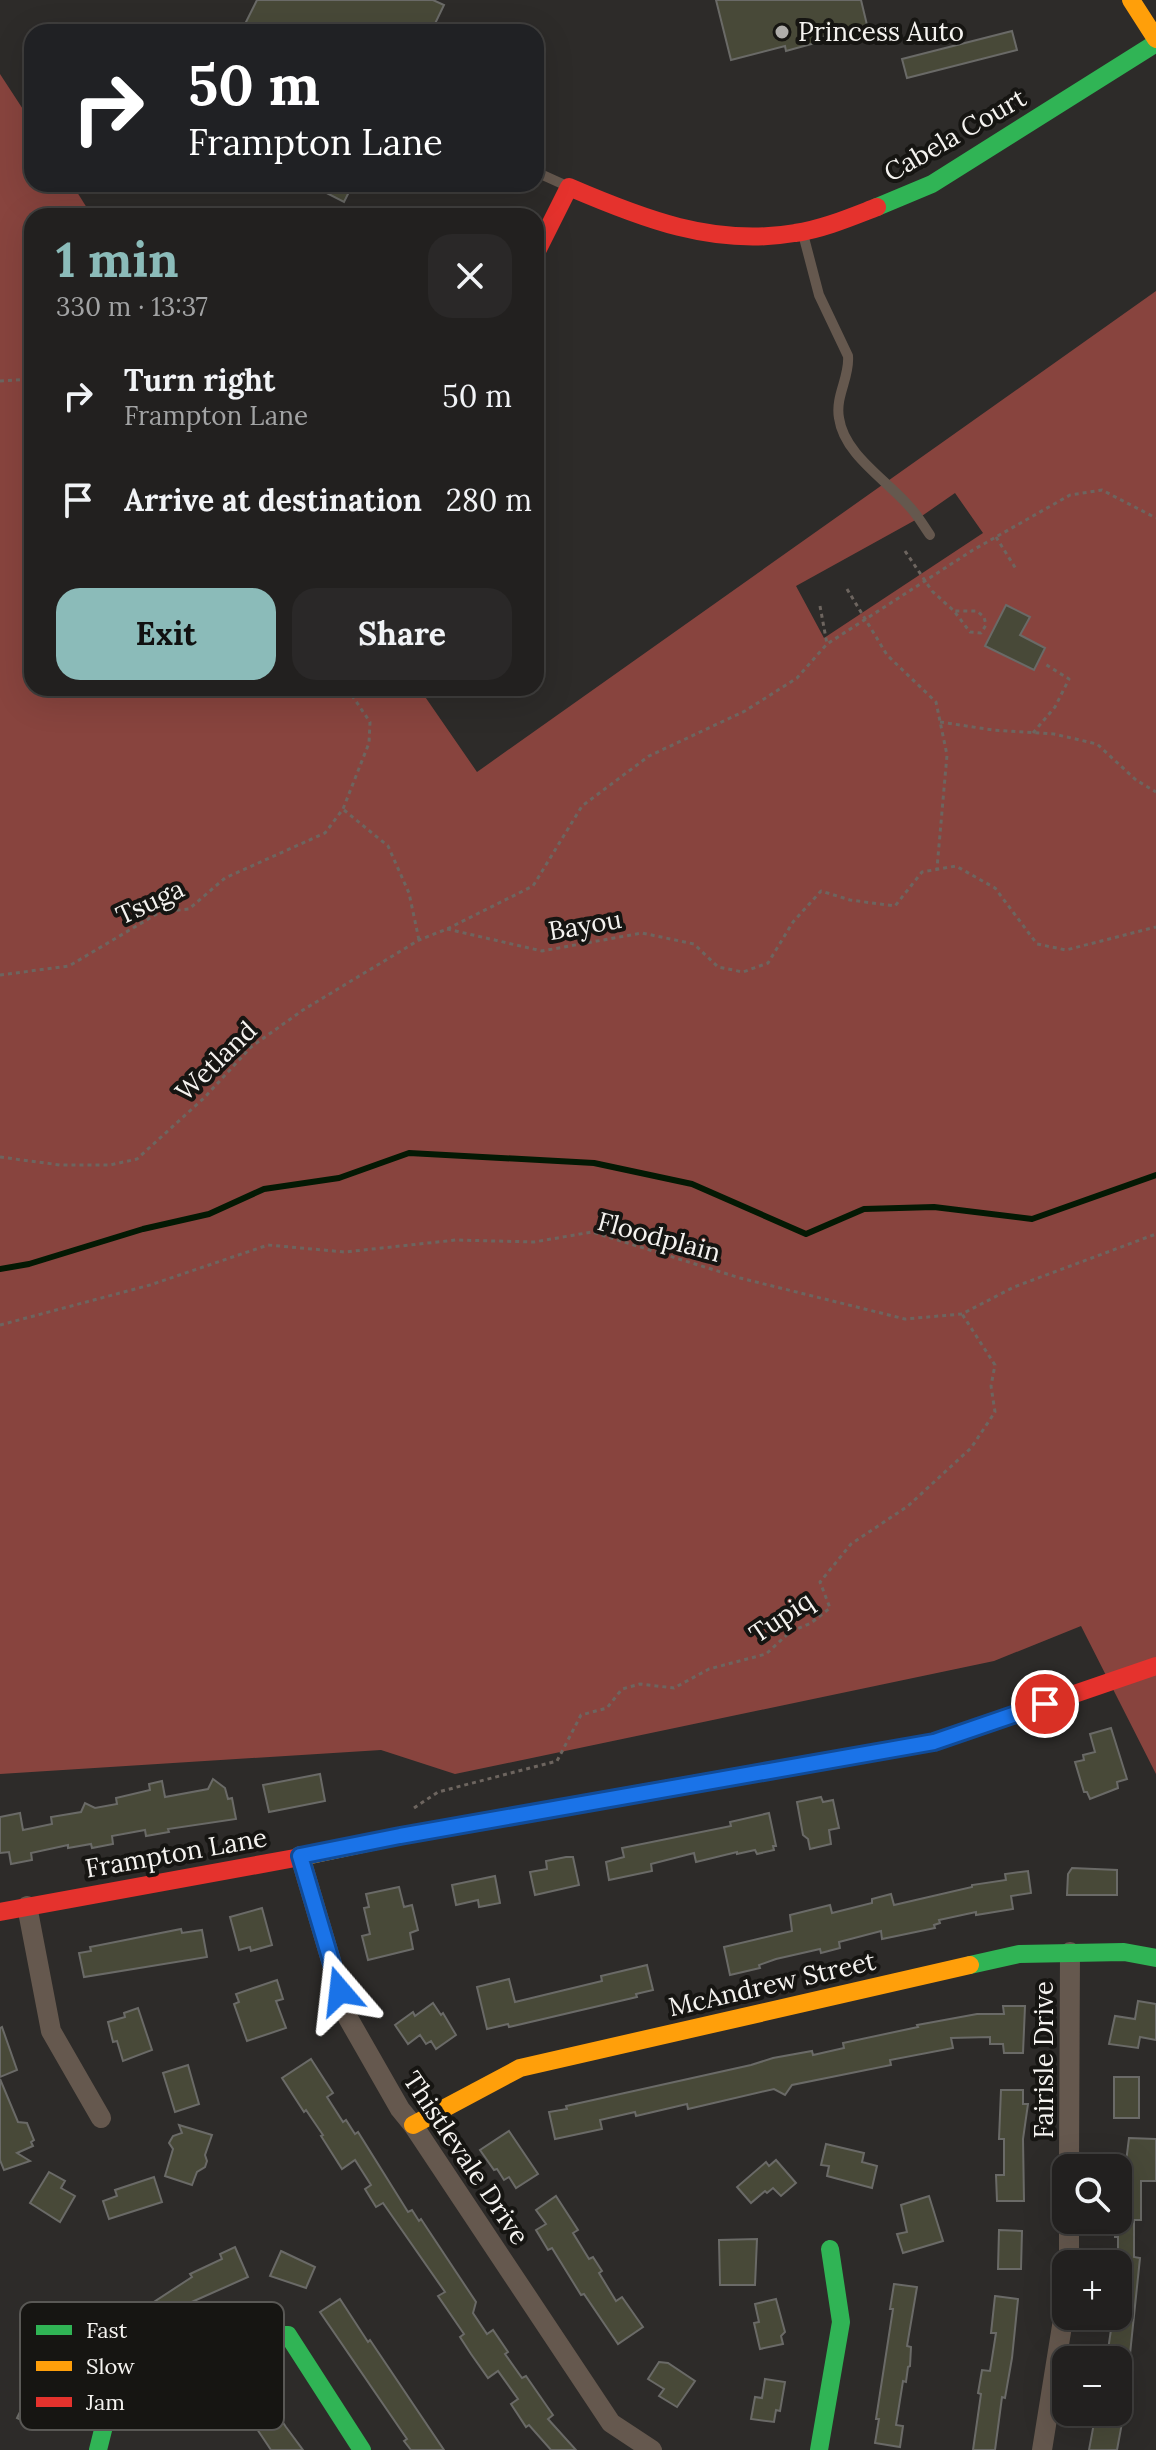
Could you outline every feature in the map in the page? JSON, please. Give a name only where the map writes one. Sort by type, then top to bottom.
[{"type":"street","points":[[1131,0],[1156,41]]},
{"type":"street","name":"Cabela Court","points":[[569,187],[633,215],[686,231],[726,235],[803,232],[932,184],[1156,41]]},
{"type":"street","points":[[544,237],[569,187]]},
{"type":"street","name":"Frampton Lane","points":[[0,1912],[400,1836],[934,1742],[1156,1666]]},
{"type":"street","name":"Thistlevale Drive","points":[[300,1856],[348,2018],[400,2109],[611,2423],[652,2450]]},
{"type":"street","points":[[27,1906],[51,2031],[101,2118]]},
{"type":"street","name":"Fairisle Drive","points":[[1069,2154],[1070,1952]]},
{"type":"street","name":"McAndrew Street","points":[[413,2125],[520,2068],[1019,1954],[1124,1952],[1156,1958]]},
{"type":"street","points":[[819,2450],[841,2322],[830,2249]]},
{"type":"street","points":[[1042,2450],[1061,2330]]},
{"type":"street","points":[[284,2335],[288,2335],[362,2450]]},
{"type":"street","points":[[98,2450],[103,2430]]},
{"type":"lane","name":"Cabela Court","points":[[544,176],[569,187]]},
{"type":"lane","points":[[803,232],[819,295],[848,356],[849,366],[840,395],[838,417],[845,436],[858,455],[911,507],[930,535]]},
{"type":"path","points":[[0,381],[24,380]]},
{"type":"path","name":"Wetland","points":[[0,1157],[60,1165],[110,1165],[137,1159],[204,1098],[251,1047],[303,1010],[419,940],[533,886],[582,806],[649,756],[745,711],[797,678],[827,644],[996,537],[1070,495],[1102,490],[1156,518]]},
{"type":"path","points":[[996,537],[1016,569]]},
{"type":"path","points":[[905,551],[932,591],[954,611],[970,632],[981,633],[986,625],[984,617],[977,611],[954,611]]},
{"type":"path","points":[[847,589],[887,655],[936,702],[947,755],[937,869],[956,866],[995,888],[1037,944],[1066,950],[1156,927]]},
{"type":"path","points":[[820,606],[827,644]]},
{"type":"path","points":[[1033,733],[1055,707],[1069,679],[1045,664]]},
{"type":"path","name":"Tsuga","points":[[0,975],[69,966],[160,912],[189,909],[225,878],[325,833],[343,809],[369,743],[370,722],[352,696]]},
{"type":"path","points":[[940,722],[993,730],[1054,734],[1097,744],[1136,780],[1156,792]]},
{"type":"path","points":[[343,809],[388,846],[409,893],[419,940]]},
{"type":"path","name":"Bayou","points":[[447,929],[542,951],[642,933],[694,944],[718,967],[743,972],[768,963],[793,922],[821,891],[850,900],[895,906],[922,872],[937,869]]},
{"type":"path","name":"Floodplain","points":[[0,1325],[150,1285],[268,1245],[345,1252],[456,1240],[534,1242],[592,1232],[740,1278],[905,1319],[962,1314],[1014,1287],[1156,1234]]},
{"type":"path","name":"Tupiq","points":[[400,1836],[397,1819],[438,1792],[557,1761],[581,1715],[607,1708],[622,1689],[640,1684],[674,1688],[709,1669],[766,1654],[790,1632],[811,1623],[830,1608],[820,1582],[851,1544],[908,1506],[971,1448],[995,1412],[991,1386],[995,1365],[962,1314]]},
{"type":"shaded area","points":[[0,74],[24,111],[24,192],[77,192],[87,208],[24,208],[24,696],[425,696],[477,772],[1156,291],[1156,1774],[1081,1626],[994,1661],[455,1774],[381,1750],[0,1774]],"holes":[[[955,493],[983,533],[824,638],[796,586],[919,518]]]},
{"type":"building","points":[[257,0],[433,0],[444,5],[435,24],[245,24]]},
{"type":"building","name":"Princess Auto","points":[[716,0],[861,0],[867,25],[814,39],[815,43],[786,51],[785,46],[731,60]]},
{"type":"building","points":[[1012,31],[1017,50],[907,78],[902,59]]},
{"type":"building","points":[[325,192],[349,192],[344,202]]},
{"type":"building","points":[[1006,605],[1030,617],[1020,635],[1045,648],[1034,670],[985,646]]},
{"type":"building","points":[[1111,1728],[1127,1779],[1117,1782],[1118,1788],[1090,1799],[1084,1792],[1075,1762],[1084,1760],[1083,1755],[1095,1752],[1090,1734]]},
{"type":"building","points":[[320,1774],[325,1801],[269,1812],[263,1785]]},
{"type":"building","points":[[213,1779],[225,1788],[228,1799],[232,1798],[236,1819],[168,1829],[169,1832],[146,1836],[145,1830],[112,1836],[113,1844],[92,1848],[91,1844],[68,1848],[68,1845],[31,1853],[32,1860],[11,1864],[9,1852],[0,1853],[0,1817],[20,1813],[23,1830],[52,1824],[51,1817],[81,1812],[85,1803],[95,1808],[117,1804],[116,1798],[150,1790],[149,1784],[162,1781],[165,1797],[208,1789]]},
{"type":"building","points":[[821,1797],[823,1802],[833,1800],[839,1828],[829,1830],[831,1844],[810,1849],[808,1839],[803,1835],[797,1802]]},
{"type":"building","points":[[769,1813],[776,1846],[773,1846],[774,1850],[757,1854],[755,1850],[737,1852],[696,1862],[694,1853],[651,1864],[652,1871],[609,1880],[606,1862],[624,1857],[622,1848],[731,1826],[730,1822]]},
{"type":"building","points":[[573,1857],[579,1885],[535,1895],[530,1872],[547,1869],[546,1861]]},
{"type":"building","points":[[1072,1868],[1117,1870],[1117,1895],[1067,1895],[1068,1874]]},
{"type":"building","points":[[1028,1871],[1031,1893],[1011,1896],[1013,1909],[976,1915],[976,1912],[939,1920],[935,1928],[882,1939],[881,1931],[839,1942],[840,1948],[821,1953],[820,1949],[776,1959],[759,1965],[760,1968],[730,1975],[724,1947],[792,1931],[790,1915],[830,1905],[832,1913],[872,1903],[872,1899],[891,1894],[894,1905],[972,1885],[1006,1880],[1005,1874]]},
{"type":"building","points":[[495,1876],[500,1903],[479,1907],[478,1900],[456,1905],[452,1885]]},
{"type":"building","points":[[399,1887],[404,1907],[412,1905],[418,1930],[410,1933],[413,1949],[368,1960],[362,1936],[370,1934],[364,1908],[369,1907],[366,1894]]},
{"type":"building","points":[[262,1908],[272,1945],[251,1951],[250,1947],[239,1950],[230,1917]]},
{"type":"building","points":[[181,1929],[182,1933],[202,1930],[207,1957],[84,1977],[79,1953],[91,1951],[90,1947]]},
{"type":"building","points":[[647,1965],[653,1990],[636,1994],[637,1997],[509,2027],[508,2024],[487,2029],[477,1987],[509,1979],[515,2002],[602,1981],[601,1976]]},
{"type":"building","points":[[277,1980],[283,1999],[276,2001],[286,2028],[247,2041],[234,2004],[239,2002],[236,1994]]},
{"type":"building","points":[[1138,2001],[1156,2004],[1156,2040],[1140,2037],[1138,2048],[1109,2044],[1115,2016],[1135,2019]]},
{"type":"building","points":[[433,2003],[456,2035],[436,2049],[431,2041],[426,2044],[420,2035],[408,2044],[395,2025]]},
{"type":"building","points":[[1003,2006],[1025,2006],[1023,2053],[1004,2053],[1003,2044],[990,2044],[990,2037],[951,2038],[953,2048],[890,2060],[891,2065],[792,2085],[785,2095],[774,2089],[688,2109],[687,2104],[636,2116],[635,2112],[600,2120],[602,2129],[555,2139],[549,2112],[567,2109],[566,2106],[773,2058],[812,2051],[813,2055],[844,2048],[843,2043],[917,2025],[977,2014],[1004,2014]]},
{"type":"building","points":[[138,2008],[152,2050],[123,2061],[117,2041],[113,2042],[108,2022],[125,2017],[124,2013]]},
{"type":"building","points":[[0,2028],[17,2070],[0,2077]]},
{"type":"building","points":[[311,2059],[333,2093],[327,2097],[343,2122],[346,2120],[355,2134],[358,2132],[408,2212],[412,2210],[419,2221],[421,2219],[476,2302],[473,2313],[487,2334],[493,2330],[508,2352],[505,2354],[522,2378],[526,2376],[553,2415],[548,2419],[576,2450],[551,2450],[529,2425],[526,2427],[511,2404],[518,2399],[498,2371],[488,2378],[471,2354],[460,2337],[464,2334],[438,2296],[445,2292],[383,2203],[376,2207],[365,2189],[371,2185],[355,2160],[342,2169],[323,2135],[282,2078]]},
{"type":"building","points":[[188,2065],[199,2104],[175,2112],[163,2073]]},
{"type":"building","points":[[1114,2077],[1139,2077],[1139,2118],[1114,2118]]},
{"type":"building","points":[[0,2079],[18,2122],[27,2123],[34,2140],[31,2142],[33,2146],[17,2153],[30,2161],[4,2170],[0,2160]]},
{"type":"building","points":[[1001,2090],[1023,2090],[1023,2104],[1028,2104],[1023,2139],[1024,2201],[997,2201],[996,2175],[1004,2175],[1004,2139],[999,2139]]},
{"type":"building","points":[[179,2125],[212,2135],[205,2155],[205,2167],[197,2172],[192,2185],[165,2176],[173,2149],[169,2143],[173,2136],[182,2133]]},
{"type":"building","points":[[509,2131],[538,2174],[516,2188],[509,2177],[504,2180],[497,2169],[494,2170],[480,2150]]},
{"type":"building","points":[[1129,2138],[1156,2139],[1156,2181],[1141,2181],[1141,2220],[1134,2220],[1134,2257],[1140,2258],[1131,2346],[1109,2346],[1111,2330],[1132,2330],[1132,2250],[1118,2250],[1118,2237],[1115,2237],[1115,2234],[1132,2234],[1132,2154],[1127,2154]]},
{"type":"building","points":[[826,2144],[864,2153],[862,2162],[877,2166],[872,2188],[827,2176],[829,2166],[821,2165]]},
{"type":"building","points":[[776,2160],[796,2183],[781,2196],[773,2188],[751,2203],[737,2187],[766,2162],[769,2166]]},
{"type":"building","points":[[49,2172],[65,2181],[61,2188],[75,2196],[60,2222],[30,2203]]},
{"type":"building","points":[[154,2177],[162,2202],[109,2219],[103,2201],[117,2196],[115,2190]]},
{"type":"building","points":[[556,2196],[578,2230],[573,2233],[589,2259],[593,2257],[602,2271],[599,2273],[616,2301],[622,2297],[643,2327],[618,2344],[584,2294],[581,2295],[552,2248],[548,2250],[536,2230],[546,2224],[536,2210]]},
{"type":"building","points":[[929,2196],[943,2241],[903,2253],[897,2234],[907,2232],[901,2205]]},
{"type":"building","points":[[999,2230],[1022,2231],[1021,2269],[998,2269]]},
{"type":"building","points":[[757,2239],[755,2285],[720,2285],[719,2240]]},
{"type":"building","points":[[235,2247],[248,2277],[192,2302],[154,2302],[192,2277],[190,2274],[222,2259],[220,2254]]},
{"type":"building","points":[[281,2251],[315,2267],[306,2288],[270,2276]]},
{"type":"building","points":[[894,2284],[917,2287],[907,2346],[911,2347],[910,2366],[906,2382],[903,2381],[896,2425],[903,2426],[900,2447],[875,2443]]},
{"type":"building","points":[[995,2296],[1018,2299],[1012,2358],[1005,2398],[1002,2397],[995,2450],[973,2450],[982,2370],[990,2371],[996,2333],[991,2333]]},
{"type":"building","points":[[340,2299],[444,2450],[411,2450],[404,2441],[407,2439],[320,2312]]},
{"type":"building","points":[[776,2299],[785,2332],[781,2336],[783,2344],[760,2349],[754,2323],[759,2322],[755,2304]]},
{"type":"building","points":[[659,2362],[668,2363],[695,2381],[677,2407],[659,2396],[664,2389],[648,2379]]},
{"type":"building","points":[[765,2379],[785,2382],[780,2411],[776,2410],[774,2422],[751,2419],[755,2397],[762,2398]]},
{"type":"building","points":[[284,2424],[303,2450],[271,2450],[258,2430],[284,2430]]},
{"type":"building","points":[[1093,2426],[1121,2426],[1117,2450],[1089,2450]]},
{"type":"waterway","points":[[0,1269],[29,1264],[143,1229],[209,1214],[264,1189],[339,1178],[409,1153],[594,1163],[692,1184],[806,1234],[864,1209],[934,1207],[1032,1219],[1156,1175]]},
{"type":"traffic: fast","points":[[877,207],[932,184],[1156,43]]},
{"type":"traffic: fast","points":[[970,1965],[1019,1954],[1124,1952],[1156,1958]]},
{"type":"traffic: fast","points":[[819,2450],[841,2322],[830,2249]]},
{"type":"traffic: fast","points":[[284,2335],[288,2335],[362,2450]]},
{"type":"traffic: fast","points":[[98,2450],[103,2430]]},
{"type":"traffic: slow","points":[[1131,0],[1156,39]]},
{"type":"traffic: slow","points":[[306,1856],[400,1836],[716,1780]]},
{"type":"traffic: slow","points":[[413,2125],[520,2068],[970,1965]]},
{"type":"traffic: jam","points":[[544,237],[569,187],[651,219],[707,233],[736,236],[805,231],[877,207]]},
{"type":"traffic: jam","points":[[716,1780],[934,1742],[1156,1666]]},
{"type":"traffic: jam","points":[[0,1912],[306,1856]]},
{"type":"place","name":"Princess Auto","points":[[782,32]]},
{"type":"route","points":[[340,1991],[300,1856],[934,1742],[1045,1704]]}]
